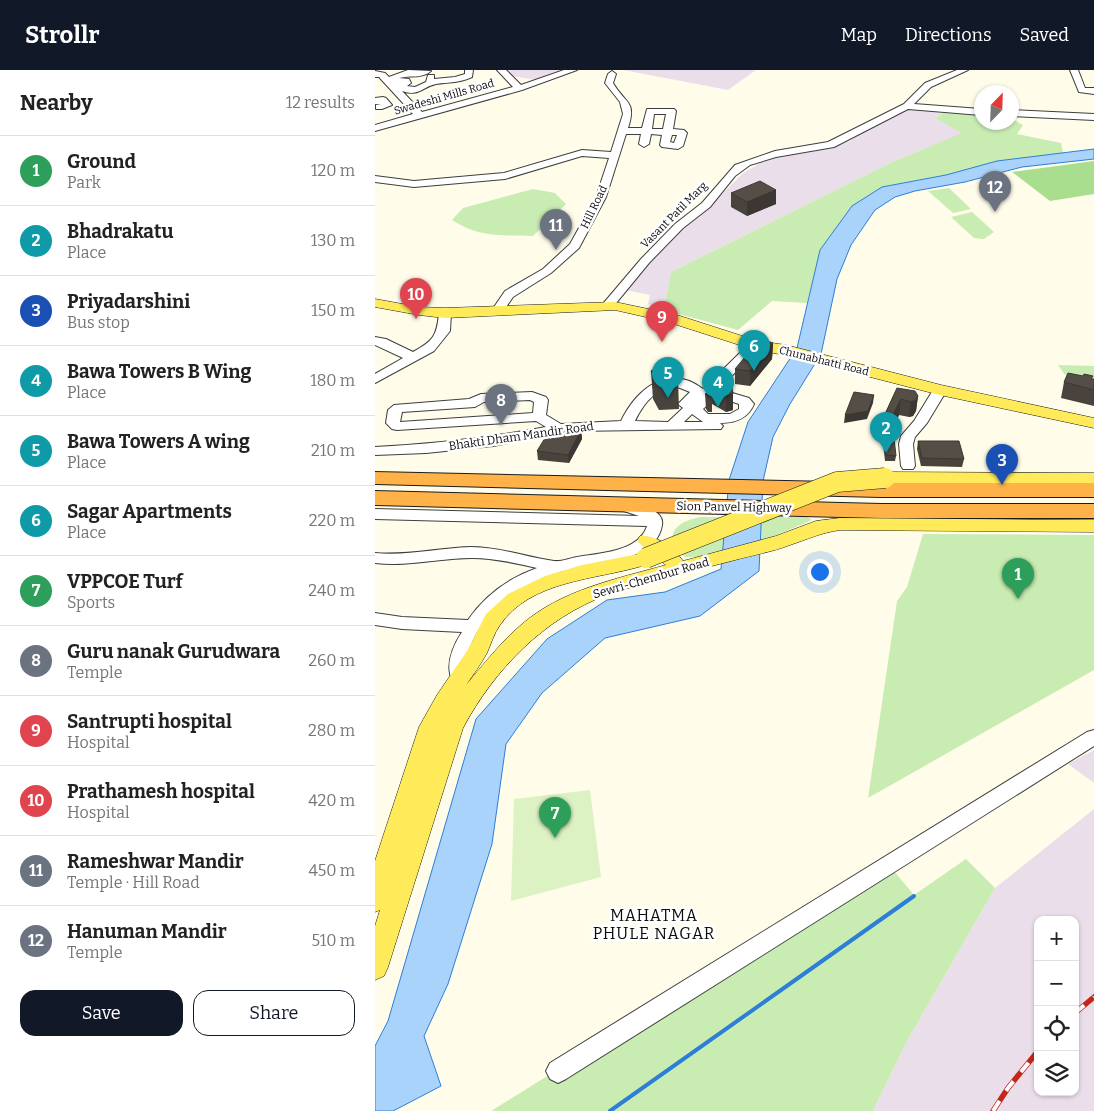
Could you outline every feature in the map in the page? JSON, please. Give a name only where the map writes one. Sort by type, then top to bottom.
[{"type":"highway","name":"Sion Panvel Highway","points":[[375,478],[711,486],[882,511],[1094,511]]},
{"type":"highway","name":"Sion Panvel Highway","points":[[375,498],[710,506],[783,498],[1094,490]]},
{"type":"main road","name":"Chunabhatti Road","points":[[375,303],[419,311],[445,313],[607,305],[678,319],[755,345],[786,350],[939,390],[1094,423]]},
{"type":"main road","points":[[375,900],[430,727],[442,703],[474,658],[493,618],[514,600],[535,588],[562,578],[630,563],[647,549],[831,484],[853,480],[885,478],[1094,479]]},
{"type":"main road","points":[[817,527],[851,517],[882,511]]},
{"type":"main road","name":"Sewri-Chembur Road","points":[[375,967],[452,728],[467,700],[504,654],[529,630],[549,615],[600,590],[782,542],[817,527],[841,524],[1094,526]]},
{"type":"main road","points":[[647,549],[683,568]]},
{"type":"street","points":[[375,123],[385,122],[379,108],[420,102],[437,83],[469,75],[469,70]]},
{"type":"street","points":[[501,70],[519,88]]},
{"type":"street","name":"Swadeshi Mills Road","points":[[375,128],[420,102],[472,90],[519,88],[573,70]]},
{"type":"street","points":[[907,106],[923,88],[964,70]]},
{"type":"street","points":[[1067,70],[1072,86]]},
{"type":"street","points":[[1074,70],[1082,90],[1094,91]]},
{"type":"street","points":[[420,102],[400,86],[408,83],[405,80],[397,81],[393,77],[408,72],[425,72]]},
{"type":"street","points":[[425,72],[417,76],[421,81],[459,85],[481,95],[496,89],[491,84]]},
{"type":"street","points":[[375,74],[382,75],[382,90],[420,102]]},
{"type":"street","points":[[612,74],[609,83],[613,90],[629,106],[656,108]]},
{"type":"street","points":[[461,78],[472,90]]},
{"type":"street","points":[[420,102],[437,83]]},
{"type":"street","name":"Hill Road","points":[[498,310],[509,294],[547,271],[575,246],[601,197],[623,131],[629,106]]},
{"type":"street","points":[[907,106],[974,111]]},
{"type":"street","name":"Vasant Patil Marg","points":[[607,305],[645,261],[679,226],[706,205],[739,167],[775,154],[831,145],[907,106]]},
{"type":"street","points":[[1019,114],[1094,117]]},
{"type":"street","points":[[623,131],[645,132],[667,132],[669,121],[648,121],[645,132],[644,144]]},
{"type":"street","points":[[375,179],[414,184],[505,176],[582,153],[615,155]]},
{"type":"street","points":[[375,378],[430,348],[444,331],[445,313]]},
{"type":"street","points":[[375,341],[412,357]]},
{"type":"street","points":[[743,426],[704,418],[695,409],[755,345]]},
{"type":"street","points":[[375,362],[390,370]]},
{"type":"street","points":[[626,425],[633,410],[652,390],[672,380],[688,385],[698,391],[681,413]]},
{"type":"street","points":[[908,466],[906,444],[909,436],[920,422],[939,390]]},
{"type":"street","points":[[681,413],[712,391]]},
{"type":"street","points":[[712,391],[738,399],[747,404],[746,410],[738,416],[720,422]]},
{"type":"street","points":[[472,421],[475,400],[481,398],[536,396],[541,400],[539,418]]},
{"type":"street","points":[[641,402],[657,405]]},
{"type":"street","points":[[475,403],[399,408],[395,410],[393,424],[403,426],[539,418],[559,429]]},
{"type":"street","name":"Bhakti Dham Mandir Road","points":[[375,451],[493,442],[559,429],[626,425],[681,413],[720,422]]},
{"type":"street","points":[[395,450],[403,426]]},
{"type":"street","points":[[611,504],[642,511],[655,521]]},
{"type":"street","points":[[375,514],[655,521]]},
{"type":"street","points":[[459,677],[459,656],[473,626],[484,610],[499,595],[521,581],[555,567],[647,549],[655,521]]},
{"type":"street","points":[[375,558],[412,560],[467,553],[502,556],[555,567]]},
{"type":"street","points":[[375,620],[402,624],[473,626]]},
{"type":"street","points":[[558,1070],[1068,751],[1094,737]]},
{"type":"shaded area","points":[[505,70],[561,70],[536,80],[511,76]]},
{"type":"shaded area","points":[[623,70],[756,70],[728,90]]},
{"type":"shaded area","points":[[909,108],[943,113],[935,118],[963,133],[890,163],[671,272],[664,310],[648,304],[650,295],[625,290],[685,225],[712,204],[742,174],[768,158],[834,147],[850,141],[869,126]]},
{"type":"shaded area","points":[[1094,750],[1094,783],[1068,764]]},
{"type":"shaded area","points":[[1094,809],[1094,1111],[873,1111],[907,1041],[995,888]]},
{"type":"green space","points":[[943,113],[974,115],[974,130],[1019,130],[1019,123],[1023,125],[1017,134],[1061,143],[1063,153],[997,161],[946,175],[882,187],[820,250],[807,303],[772,301],[738,330],[664,310],[671,272],[890,163],[962,133],[935,118]]},
{"type":"green space","points":[[1094,161],[1094,194],[1050,201],[1012,172]]},
{"type":"green space","points":[[949,188],[971,209],[953,213],[928,191]]},
{"type":"green space","points":[[533,189],[555,193],[566,204],[533,236],[481,233],[452,220],[463,208]]},
{"type":"green space","points":[[972,212],[994,232],[984,239],[974,238],[951,217]]},
{"type":"green space","points":[[1058,365],[1094,366],[1094,383],[1065,375]]},
{"type":"green space","points":[[700,517],[807,517],[812,520],[733,550],[717,554],[685,557],[672,544],[674,532],[684,522]]},
{"type":"green space","points":[[923,534],[1094,535],[1094,670],[868,798],[897,601],[907,587]]},
{"type":"green space","points":[[590,790],[601,877],[511,901],[514,799]]},
{"type":"green space","points":[[966,859],[995,888],[907,1041],[873,1111],[491,1111],[888,864],[914,895]]},
{"type":"water","points":[[1094,149],[1094,159],[1022,167],[965,182],[915,191],[895,197],[875,210],[851,245],[837,279],[821,354],[790,404],[773,437],[763,481],[759,571],[700,616],[605,638],[542,693],[506,744],[492,844],[448,984],[424,1036],[441,1086],[393,1111],[375,1111],[375,1046],[388,1021],[476,719],[547,639],[607,600],[665,592],[721,569],[729,480],[748,422],[797,348],[820,250],[852,206],[882,187],[946,175],[997,161]]},
{"type":"building","points":[[760,181],[776,190],[747,202],[731,193]]},
{"type":"building","points":[[760,339],[773,343],[750,371],[735,369]]},
{"type":"building","points":[[671,362],[678,380],[658,382],[651,371],[661,363]]},
{"type":"building","points":[[1068,373],[1093,376],[1091,379],[1094,379],[1094,390],[1064,382]]},
{"type":"building","points":[[714,383],[732,388],[733,394],[726,396],[711,388],[714,386]]},
{"type":"building","points":[[897,388],[915,391],[918,396],[916,400],[911,402],[901,399],[892,417],[885,414]]},
{"type":"building","points":[[711,389],[712,396],[705,394]]},
{"type":"building","points":[[854,392],[874,395],[868,411],[845,415]]},
{"type":"building","points":[[550,430],[581,430],[568,455],[537,451]]},
{"type":"building","points":[[884,437],[894,438],[896,456],[886,455]]},
{"type":"building","points":[[918,441],[959,441],[964,459],[922,458]]},
{"type":"waterway","points":[[610,1111],[914,896]]},
{"type":"railway","points":[[1079,1010],[1094,997]]},
{"type":"railway","points":[[993,1111],[1008,1088],[1034,1056]]},
{"type":"place","name":"Hanuman Mandir","points":[[995,212]]},
{"type":"place","name":"Rameshwar Mandir","points":[[556,250]]},
{"type":"place","name":"Prathamesh hospital","points":[[416,319]]},
{"type":"place","name":"Santrupti hospital","points":[[662,342]]},
{"type":"place","name":"Sagar Apartments","points":[[754,371]]},
{"type":"place","name":"Bawa Towers A wing","points":[[668,398]]},
{"type":"place","name":"Bawa Towers B Wing","points":[[718,407]]},
{"type":"place","name":"Guru nanak Gurudwara","points":[[501,425]]},
{"type":"place","name":"Bhadrakatu","points":[[886,453]]},
{"type":"place","name":"Priyadarshini","points":[[1002,485]]},
{"type":"place","name":"Ground","points":[[1018,599]]},
{"type":"place","name":"VPPCOE Turf","points":[[555,838]]},
{"type":"district","name":"MAHATMA PHULE NAGAR","points":[[654,924]]}]
